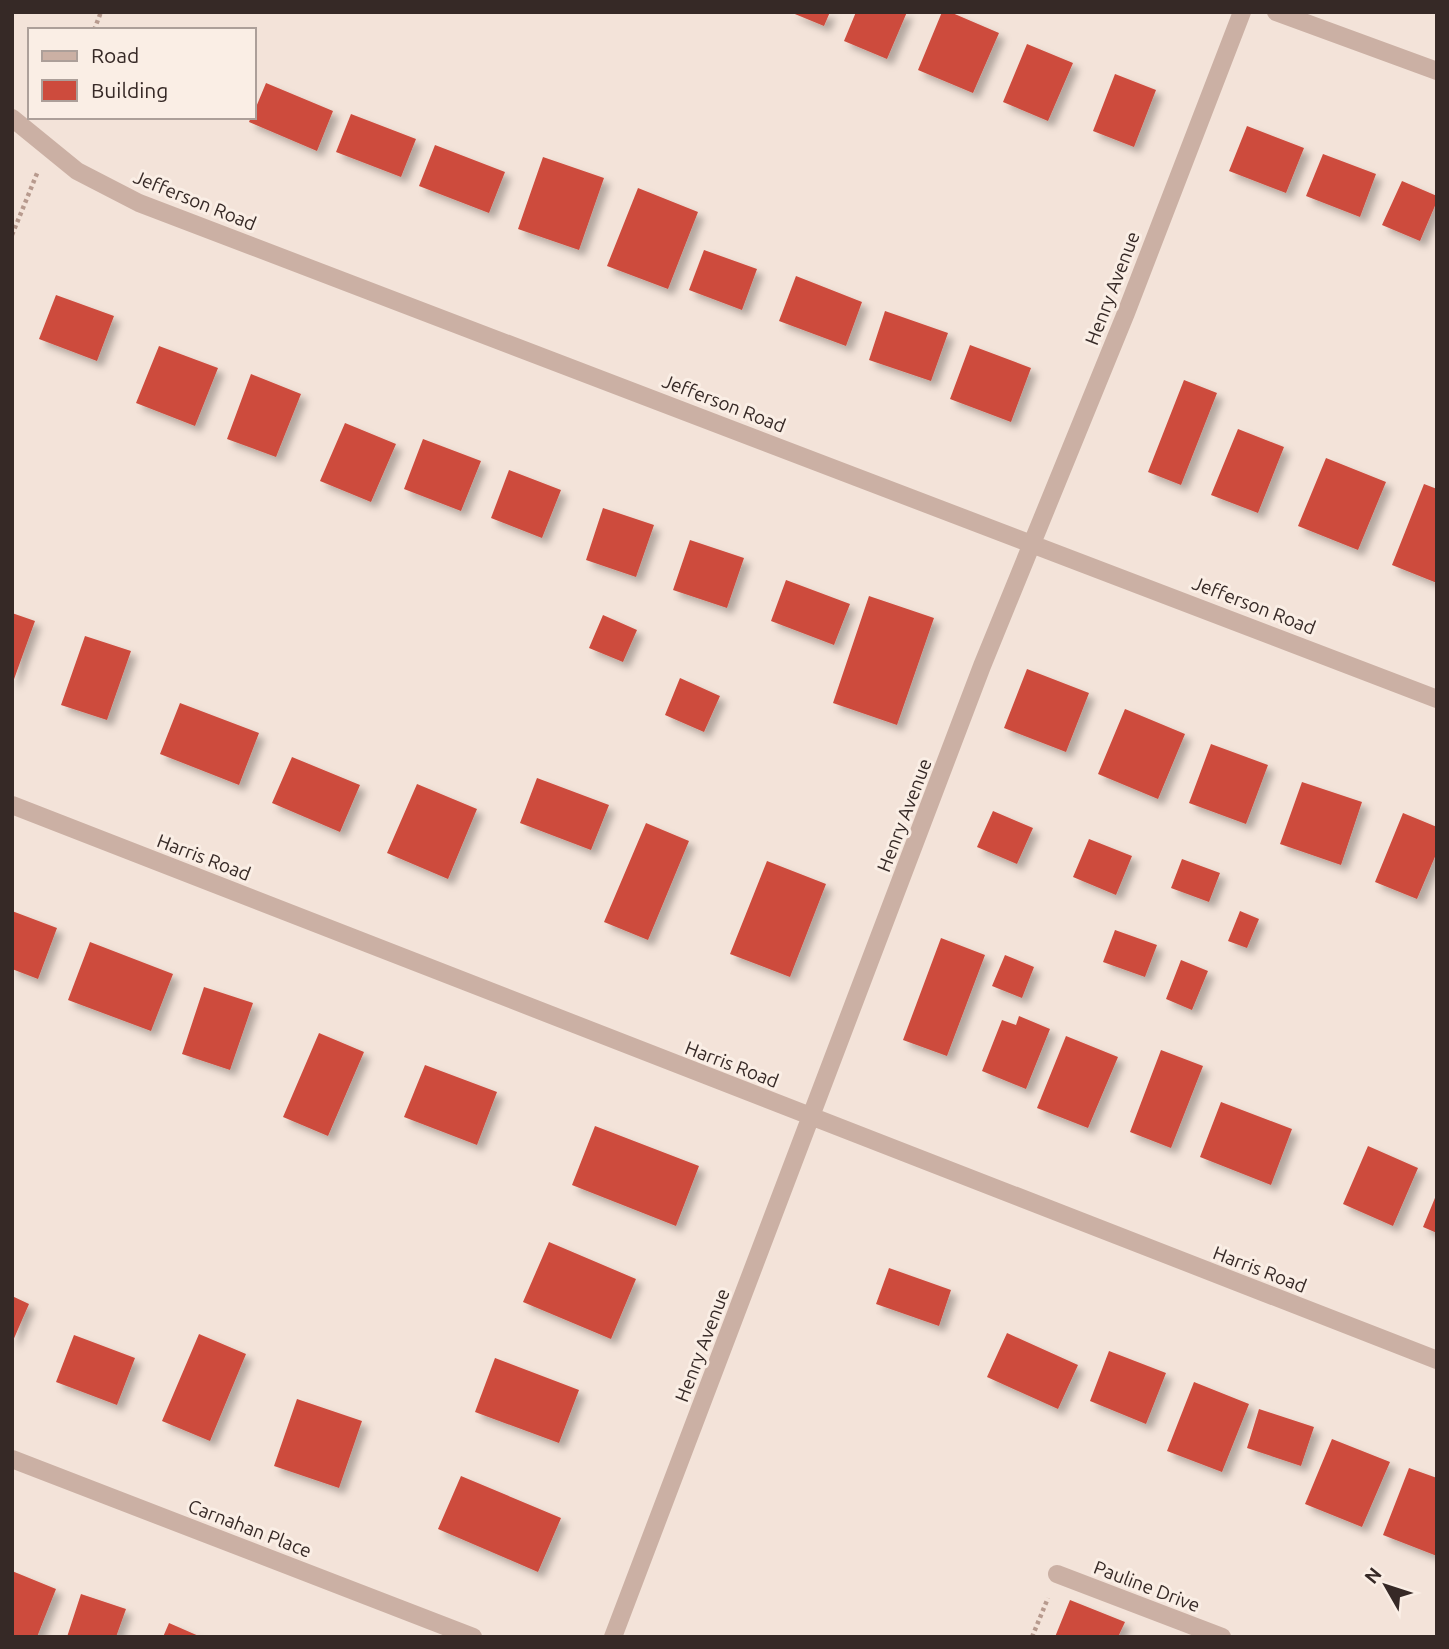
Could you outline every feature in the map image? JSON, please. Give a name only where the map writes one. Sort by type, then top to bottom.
[{"type":"street","name":"Henry Avenue","points":[[613,1637],[982,666],[1126,313],[1242,12]]},
{"type":"street","points":[[1276,12],[1437,71]]},
{"type":"street","name":"Jefferson Road","points":[[12,118],[77,171],[139,203],[1437,698]]},
{"type":"street","name":"Harris Road","points":[[12,805],[1437,1360]]},
{"type":"street","name":"Carnahan Place","points":[[12,1459],[473,1637]]},
{"type":"street","name":"Pauline Drive","points":[[1057,1574],[1222,1637]]},
{"type":"path","points":[[12,235],[47,148]]},
{"type":"path","points":[[1032,1637],[1057,1574]]},
{"type":"building","points":[[790,12],[830,12],[824,26]]},
{"type":"building","points":[[856,12],[907,12],[887,59],[844,41]]},
{"type":"building","points":[[942,12],[950,12],[999,33],[973,93],[918,70]]},
{"type":"building","points":[[1027,44],[1073,63],[1048,121],[1003,102]]},
{"type":"building","points":[[1115,74],[1156,90],[1134,147],[1093,131]]},
{"type":"building","points":[[266,83],[333,111],[317,151],[249,122],[250,119],[256,119],[256,107]]},
{"type":"building","points":[[351,114],[416,139],[401,177],[336,152]]},
{"type":"building","points":[[1247,126],[1304,148],[1286,193],[1229,171]]},
{"type":"building","points":[[435,145],[505,172],[489,213],[419,186]]},
{"type":"building","points":[[1323,154],[1376,174],[1360,217],[1306,196]]},
{"type":"building","points":[[543,157],[604,178],[579,250],[518,229]]},
{"type":"building","points":[[1402,181],[1437,196],[1420,241],[1382,225]]},
{"type":"building","points":[[638,188],[698,212],[668,289],[607,266]]},
{"type":"building","points":[[704,250],[757,269],[742,310],[689,290]]},
{"type":"building","points":[[796,276],[862,302],[846,346],[779,321]]},
{"type":"building","points":[[56,295],[114,316],[97,361],[39,339]]},
{"type":"building","points":[[885,311],[948,333],[931,381],[869,360]]},
{"type":"building","points":[[970,345],[1031,368],[1011,422],[950,399]]},
{"type":"building","points":[[159,346],[218,368],[195,426],[136,403]]},
{"type":"building","points":[[251,374],[301,394],[276,457],[227,439]]},
{"type":"building","points":[[1184,380],[1217,393],[1181,485],[1148,472]]},
{"type":"building","points":[[345,423],[396,444],[371,502],[320,481]]},
{"type":"building","points":[[1238,429],[1284,447],[1258,513],[1211,495]]},
{"type":"building","points":[[423,439],[481,461],[461,511],[404,489]]},
{"type":"building","points":[[1326,458],[1386,482],[1358,550],[1298,526]]},
{"type":"building","points":[[509,470],[561,490],[542,538],[491,518]]},
{"type":"building","points":[[1424,484],[1437,489],[1437,583],[1392,565]]},
{"type":"building","points":[[603,508],[654,525],[636,577],[586,560]]},
{"type":"building","points":[[690,540],[744,558],[727,608],[673,590]]},
{"type":"building","points":[[786,580],[850,604],[834,645],[771,621]]},
{"type":"building","points":[[869,596],[934,618],[897,725],[833,703]]},
{"type":"building","points":[[12,613],[35,621],[13,682],[12,682]]},
{"type":"building","points":[[603,615],[637,630],[623,662],[589,648]]},
{"type":"building","points":[[85,636],[131,651],[107,720],[61,705]]},
{"type":"building","points":[[1027,669],[1089,693],[1066,752],[1004,728]]},
{"type":"building","points":[[680,678],[720,696],[704,732],[665,715]]},
{"type":"building","points":[[180,703],[259,733],[239,785],[160,754]]},
{"type":"building","points":[[1125,709],[1185,734],[1158,799],[1098,774]]},
{"type":"building","points":[[1211,744],[1268,765],[1246,824],[1189,803]]},
{"type":"building","points":[[292,757],[360,785],[340,832],[272,803]]},
{"type":"building","points":[[537,778],[609,805],[591,850],[520,823]]},
{"type":"building","points":[[1302,782],[1362,802],[1341,865],[1280,844]]},
{"type":"building","points":[[417,784],[477,809],[448,879],[387,853]]},
{"type":"building","points":[[993,811],[1033,828],[1017,864],[977,847]]},
{"type":"building","points":[[1403,813],[1437,827],[1437,852],[1417,899],[1375,882]]},
{"type":"building","points":[[646,823],[689,841],[648,940],[604,922]]},
{"type":"building","points":[[1089,839],[1132,856],[1116,895],[1073,877]]},
{"type":"building","points":[[1182,859],[1220,873],[1209,902],[1171,888]]},
{"type":"building","points":[[767,861],[826,884],[790,977],[730,954]]},
{"type":"building","points":[[12,911],[57,928],[38,979],[12,969]]},
{"type":"building","points":[[1240,911],[1259,919],[1247,948],[1228,941]]},
{"type":"building","points":[[1115,930],[1157,945],[1145,977],[1103,962]]},
{"type":"building","points":[[941,938],[985,955],[947,1056],[903,1040]]},
{"type":"building","points":[[90,942],[173,974],[151,1031],[68,1000]]},
{"type":"building","points":[[1005,955],[1034,967],[1022,998],[992,986]]},
{"type":"building","points":[[1181,960],[1208,971],[1192,1010],[1166,999]]},
{"type":"building","points":[[204,987],[253,1003],[230,1070],[182,1054]]},
{"type":"building","points":[[1019,1016],[1050,1029],[1026,1089],[982,1071],[1002,1020],[1016,1025]]},
{"type":"building","points":[[319,1033],[364,1052],[328,1136],[283,1117]]},
{"type":"building","points":[[1066,1036],[1118,1057],[1088,1128],[1037,1108]]},
{"type":"building","points":[[1161,1050],[1203,1066],[1171,1148],[1130,1132]]},
{"type":"building","points":[[425,1065],[497,1092],[477,1145],[404,1117]]},
{"type":"building","points":[[1221,1102],[1292,1129],[1271,1185],[1200,1157]]},
{"type":"building","points":[[595,1126],[699,1166],[676,1226],[572,1185]]},
{"type":"building","points":[[1368,1146],[1418,1168],[1393,1226],[1343,1204]]},
{"type":"building","points":[[1437,1193],[1437,1233],[1423,1227]]},
{"type":"building","points":[[549,1242],[636,1279],[611,1339],[523,1302]]},
{"type":"building","points":[[889,1268],[951,1290],[939,1326],[876,1304]]},
{"type":"building","points":[[12,1296],[29,1304],[12,1343]]},
{"type":"building","points":[[1007,1333],[1078,1365],[1058,1409],[987,1377]]},
{"type":"building","points":[[199,1334],[246,1354],[210,1441],[162,1421]]},
{"type":"building","points":[[74,1335],[135,1358],[117,1405],[56,1382]]},
{"type":"building","points":[[1109,1351],[1166,1373],[1146,1424],[1090,1401]]},
{"type":"building","points":[[495,1358],[579,1390],[559,1443],[475,1412]]},
{"type":"building","points":[[1194,1382],[1249,1404],[1222,1472],[1167,1451]]},
{"type":"building","points":[[297,1399],[362,1421],[339,1488],[274,1466]]},
{"type":"building","points":[[1259,1409],[1314,1427],[1301,1466],[1247,1448]]},
{"type":"building","points":[[1332,1439],[1390,1462],[1362,1527],[1305,1504]]},
{"type":"building","points":[[1409,1468],[1437,1478],[1437,1556],[1383,1535]]},
{"type":"building","points":[[461,1476],[561,1518],[538,1572],[438,1529]]},
{"type":"building","points":[[12,1571],[56,1589],[37,1637],[12,1637]]},
{"type":"building","points":[[81,1594],[126,1609],[116,1637],[67,1637]]},
{"type":"building","points":[[1070,1600],[1125,1622],[1118,1637],[1055,1637]]},
{"type":"building","points":[[169,1623],[201,1637],[163,1637]]}]
